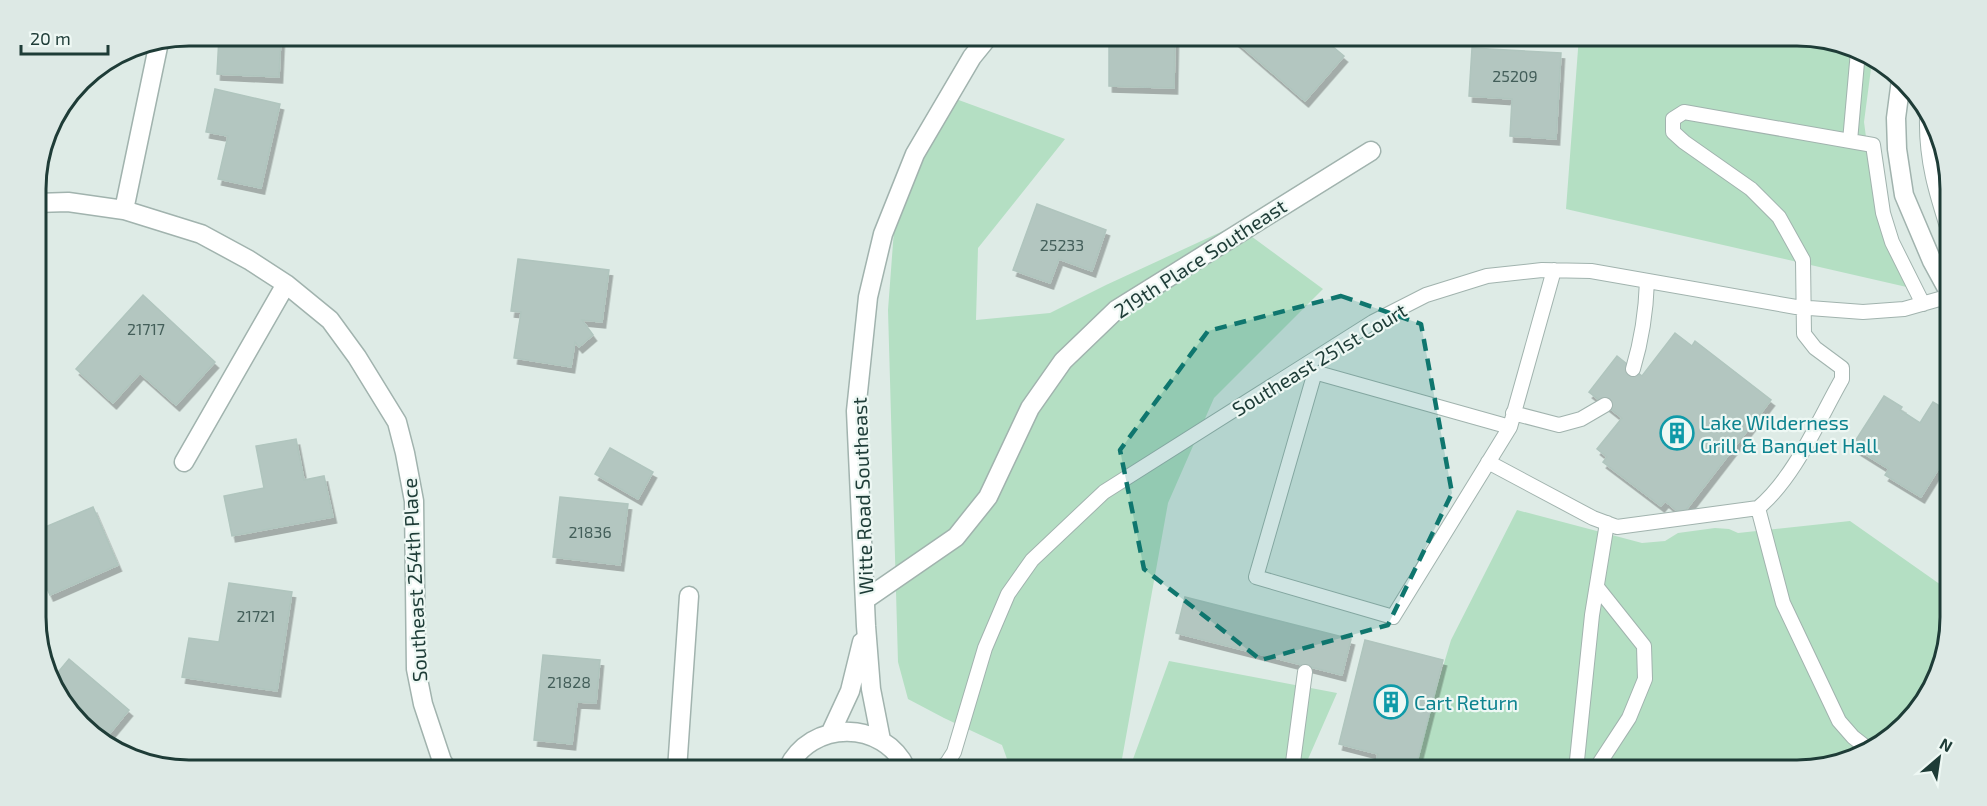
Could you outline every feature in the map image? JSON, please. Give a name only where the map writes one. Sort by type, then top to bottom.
[{"type":"street","name":"Witte Road Southeast","points":[[881,740],[871,689],[866,626],[856,411],[868,297],[883,234],[915,154],[972,57],[981,46]]},
{"type":"street","points":[[124,210],[157,50]]},
{"type":"street","points":[[1900,90],[1896,118],[1897,149],[1904,195],[1940,276]]},
{"type":"street","name":"219th Place Southeast","points":[[866,599],[956,537],[988,498],[1030,408],[1063,360],[1116,310],[1371,152]]},
{"type":"street","name":"Southeast 254th Place","points":[[47,203],[68,202],[124,210],[201,234],[249,260],[286,284],[330,320],[357,357],[397,422],[405,453],[414,501],[416,669],[423,704],[442,760]]},
{"type":"street","points":[[184,462],[286,284]]},
{"type":"street","points":[[678,760],[689,596]]},
{"type":"street","name":"Witte Road Southeast","points":[[831,732],[850,691],[866,626]]},
{"type":"street","points":[[793,760],[798,752],[813,740],[831,732],[848,731],[865,733],[881,740],[901,760]]},
{"type":"lane","points":[[1850,141],[1856,59]]},
{"type":"lane","points":[[1488,462],[1593,518],[1617,527],[1758,508],[1786,479],[1842,379],[1842,369],[1815,348],[1804,334],[1803,260],[1779,217],[1751,189],[1673,132],[1673,119],[1684,112],[1873,145],[1883,213],[1892,242],[1923,304]]},
{"type":"lane","points":[[1927,128],[1926,146],[1940,204]]},
{"type":"lane","points":[[1315,372],[1256,577],[1393,617],[1512,420],[1554,270]]},
{"type":"lane","name":"Southeast 251st Court","points":[[949,760],[954,752],[984,648],[1008,594],[1032,560],[1104,492],[1373,322],[1426,295],[1487,276],[1554,270],[1591,271],[1804,307],[1863,312],[1904,309],[1940,298]]},
{"type":"lane","points":[[1633,369],[1641,346],[1647,281]]},
{"type":"lane","points":[[1300,368],[1512,420],[1558,425],[1581,419],[1605,405]]},
{"type":"lane","points":[[1758,508],[1783,603],[1839,721],[1861,744]]},
{"type":"lane","points":[[1577,759],[1597,587],[1607,524]]},
{"type":"lane","points":[[1597,587],[1644,646],[1646,679],[1629,718],[1602,759]]},
{"type":"lane","points":[[1293,759],[1305,672]]},
{"type":"highlighted area","points":[[1341,296],[1421,324],[1452,493],[1388,625],[1261,660],[1144,569],[1120,450],[1208,331]]},
{"type":"green space","points":[[1578,46],[1798,46],[1826,49],[1844,54],[1871,67],[1864,122],[1876,213],[1893,260],[1911,288],[1566,209]]},
{"type":"green space","points":[[945,95],[1065,139],[978,248],[976,320],[1050,313],[1236,225],[1323,289],[1214,398],[1168,503],[1122,759],[1007,759],[1002,745],[908,699],[898,662],[888,310],[894,230],[909,156]]},
{"type":"green space","points":[[1517,510],[1642,543],[1665,541],[1678,533],[1715,528],[1729,529],[1738,533],[1850,521],[1940,584],[1939,636],[1936,654],[1926,680],[1916,696],[1899,718],[1885,730],[1852,749],[1826,757],[1807,759],[1415,759],[1451,640]]},
{"type":"green space","points":[[1169,661],[1337,693],[1308,759],[1133,759]]},
{"type":"building","points":[[218,46],[281,46],[279,77],[217,74]]},
{"type":"building","points":[[1109,46],[1175,46],[1174,88],[1109,86]]},
{"type":"building","points":[[1242,46],[1332,46],[1344,56],[1305,101]]},
{"type":"building","points":[[1472,48],[1561,53],[1556,139],[1510,136],[1512,99],[1469,96]]},
{"type":"building","points":[[215,89],[280,104],[261,188],[218,179],[228,136],[206,132]]},
{"type":"building","points":[[1037,204],[1106,230],[1092,271],[1059,259],[1050,283],[1013,270]]},
{"type":"building","points":[[518,259],[609,270],[602,322],[582,320],[593,335],[579,347],[575,342],[571,367],[514,358],[521,312],[511,311]]},
{"type":"building","points":[[143,295],[215,362],[176,405],[140,373],[113,403],[76,369]]},
{"type":"building","name":"Lake Wilderness Grill & Banquet Hall","points":[[1675,333],[1692,346],[1695,341],[1771,400],[1682,515],[1665,501],[1661,506],[1603,462],[1607,457],[1597,449],[1622,418],[1589,392],[1617,356],[1642,376]]},
{"type":"building","points":[[1884,396],[1902,407],[1900,410],[1920,423],[1933,402],[1940,406],[1940,466],[1921,497],[1885,475],[1889,469],[1852,446]]},
{"type":"building","points":[[296,439],[304,480],[324,476],[333,517],[232,536],[224,496],[264,488],[256,446]]},
{"type":"building","points":[[610,448],[653,472],[638,499],[595,474]]},
{"type":"building","points":[[560,497],[628,504],[620,565],[553,557]]},
{"type":"building","points":[[93,507],[118,565],[50,595],[46,586],[46,527]]},
{"type":"building","points":[[229,583],[292,592],[277,691],[182,677],[189,638],[219,642]]},
{"type":"building","points":[[1185,597],[1351,639],[1342,675],[1176,633]]},
{"type":"building","name":"Cart Return","points":[[1365,640],[1443,660],[1418,759],[1377,759],[1378,754],[1339,744]]},
{"type":"building","points":[[543,655],[600,660],[596,703],[577,702],[572,744],[534,740]]},
{"type":"building","points":[[69,659],[129,710],[109,734],[82,711],[58,672]]},
{"type":"place","name":"Lake Wilderness Grill & Banquet Hall","points":[[1677,433]]},
{"type":"place","name":"Cart Return","points":[[1391,702]]}]
